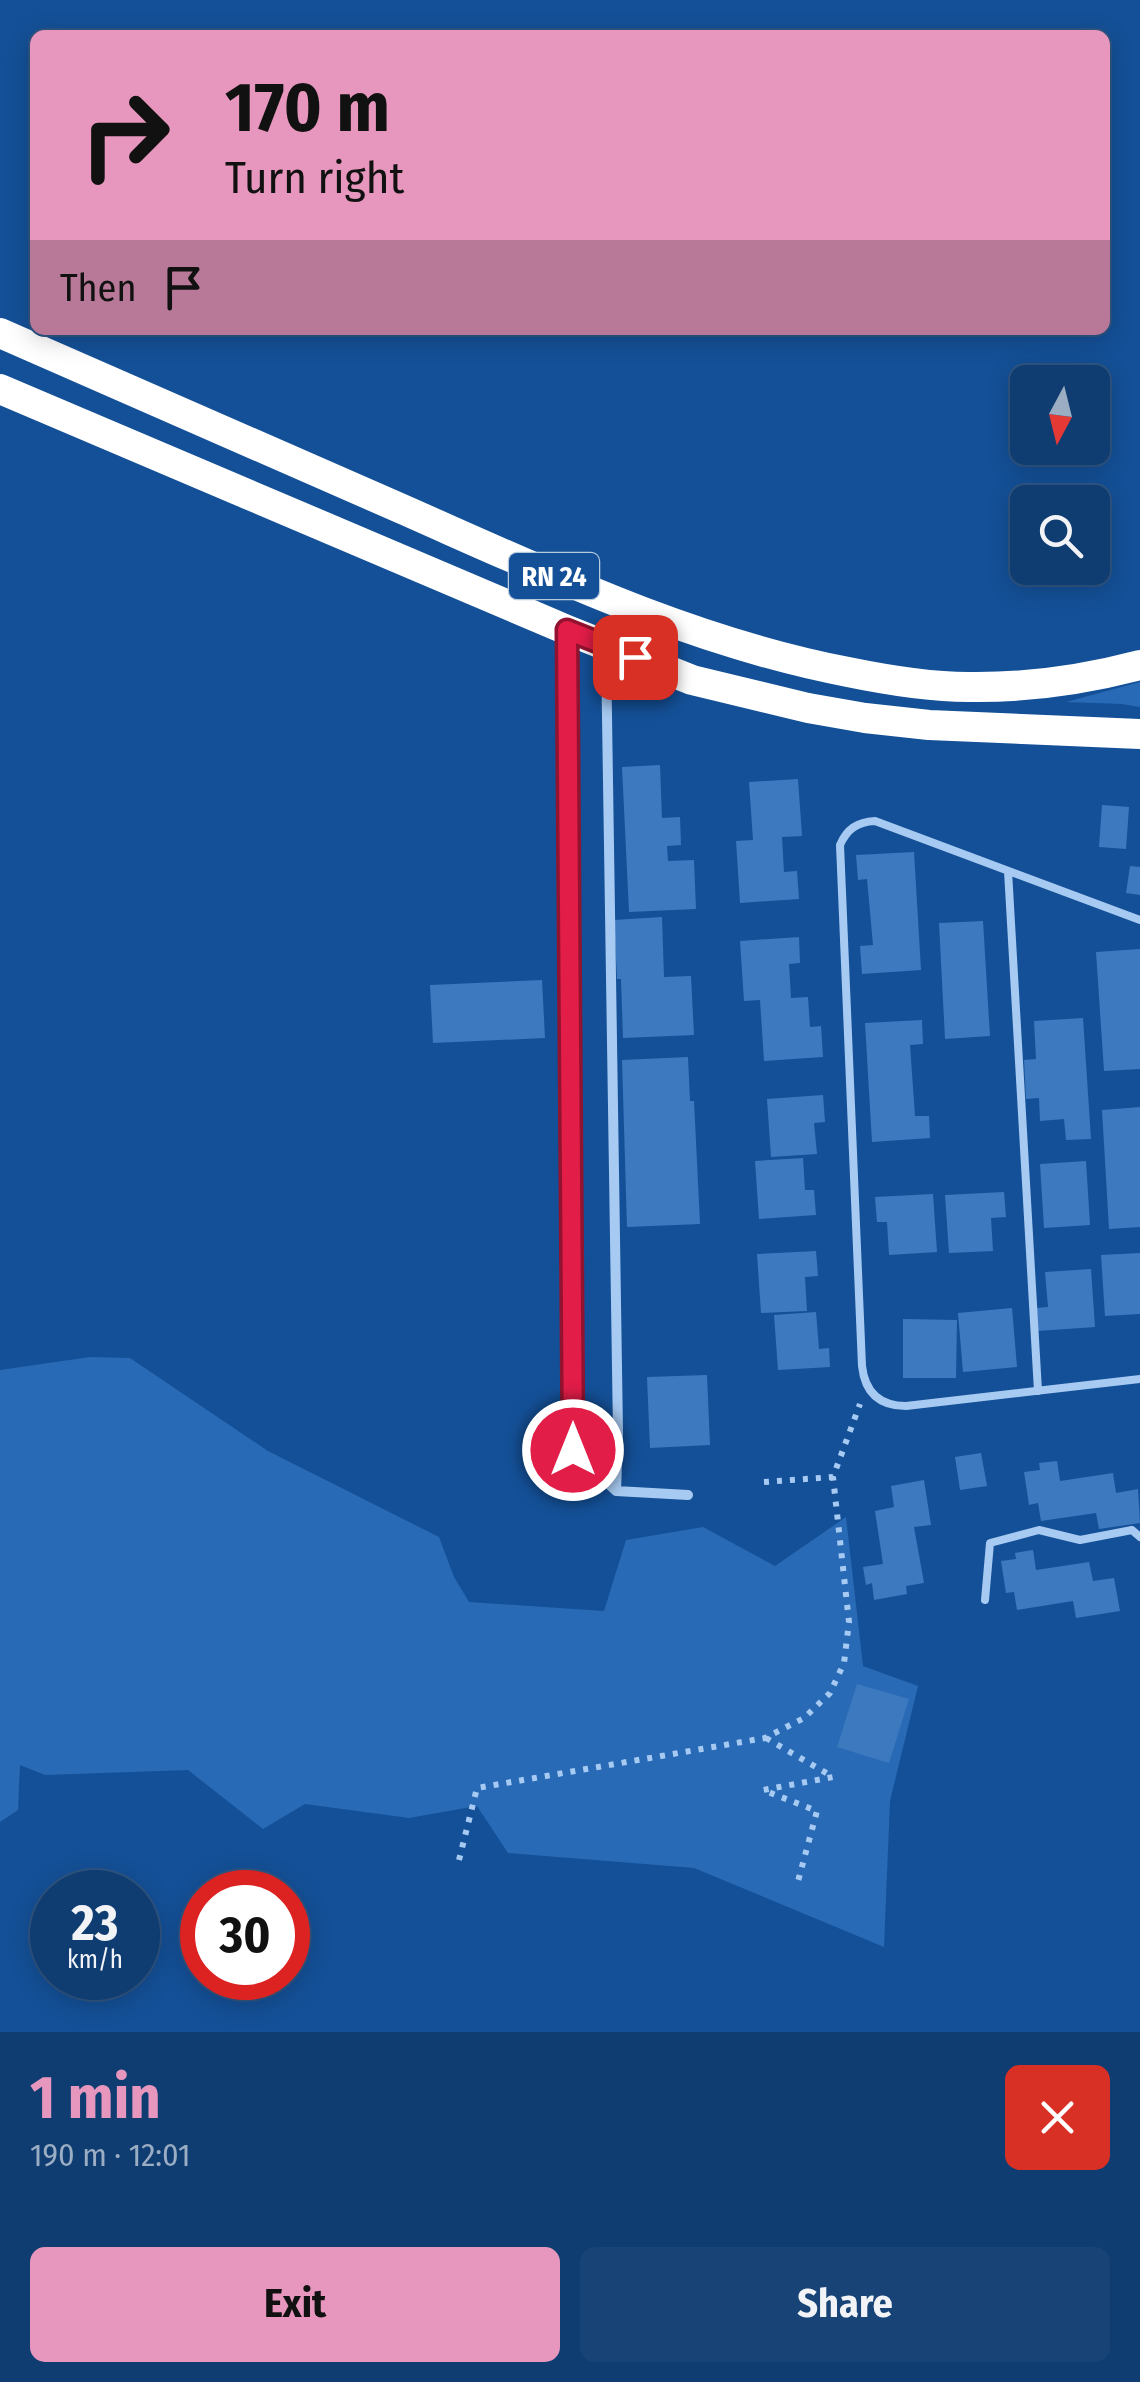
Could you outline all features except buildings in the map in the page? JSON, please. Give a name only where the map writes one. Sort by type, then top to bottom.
[{"type":"highway","name":"RN 24","points":[[0,333],[544,572],[691,631],[807,664],[890,680],[964,687],[1026,686],[1095,677],[1140,665]]},
{"type":"highway","name":"RN 24","points":[[0,389],[692,680],[827,712],[929,725],[1140,734]]},
{"type":"street","points":[[567,630],[573,1450],[616,1491],[688,1495]]},
{"type":"street","points":[[606,646],[616,1491]]},
{"type":"lane","points":[[1140,920],[874,821],[853,826],[840,845],[862,1366],[870,1392],[880,1401],[906,1406],[1140,1380]]},
{"type":"lane","points":[[1008,870],[1038,1391]]},
{"type":"lane","points":[[985,1600],[990,1543],[1040,1530],[1080,1540],[1132,1530],[1140,1536]]},
{"type":"path","points":[[459,1860],[477,1788],[765,1738],[804,1718],[830,1693],[844,1663],[849,1622],[834,1476],[860,1402],[870,1392]]},
{"type":"path","points":[[764,1482],[834,1476]]},
{"type":"path","points":[[765,1738],[832,1777],[763,1790],[817,1811],[797,1885]]},
{"type":"shaded area","points":[[1140,682],[1140,707],[1066,702]]},
{"type":"shaded area","points":[[90,1357],[130,1358],[268,1451],[439,1537],[454,1577],[469,1602],[604,1611],[626,1540],[703,1527],[775,1566],[846,1517],[863,1666],[918,1686],[890,1801],[884,1947],[694,1868],[508,1853],[477,1806],[409,1818],[305,1804],[263,1829],[188,1770],[45,1775],[20,1765],[18,1810],[0,1822],[0,1370]]},
{"type":"route","points":[[573,1450],[567,630],[635,657]]}]
